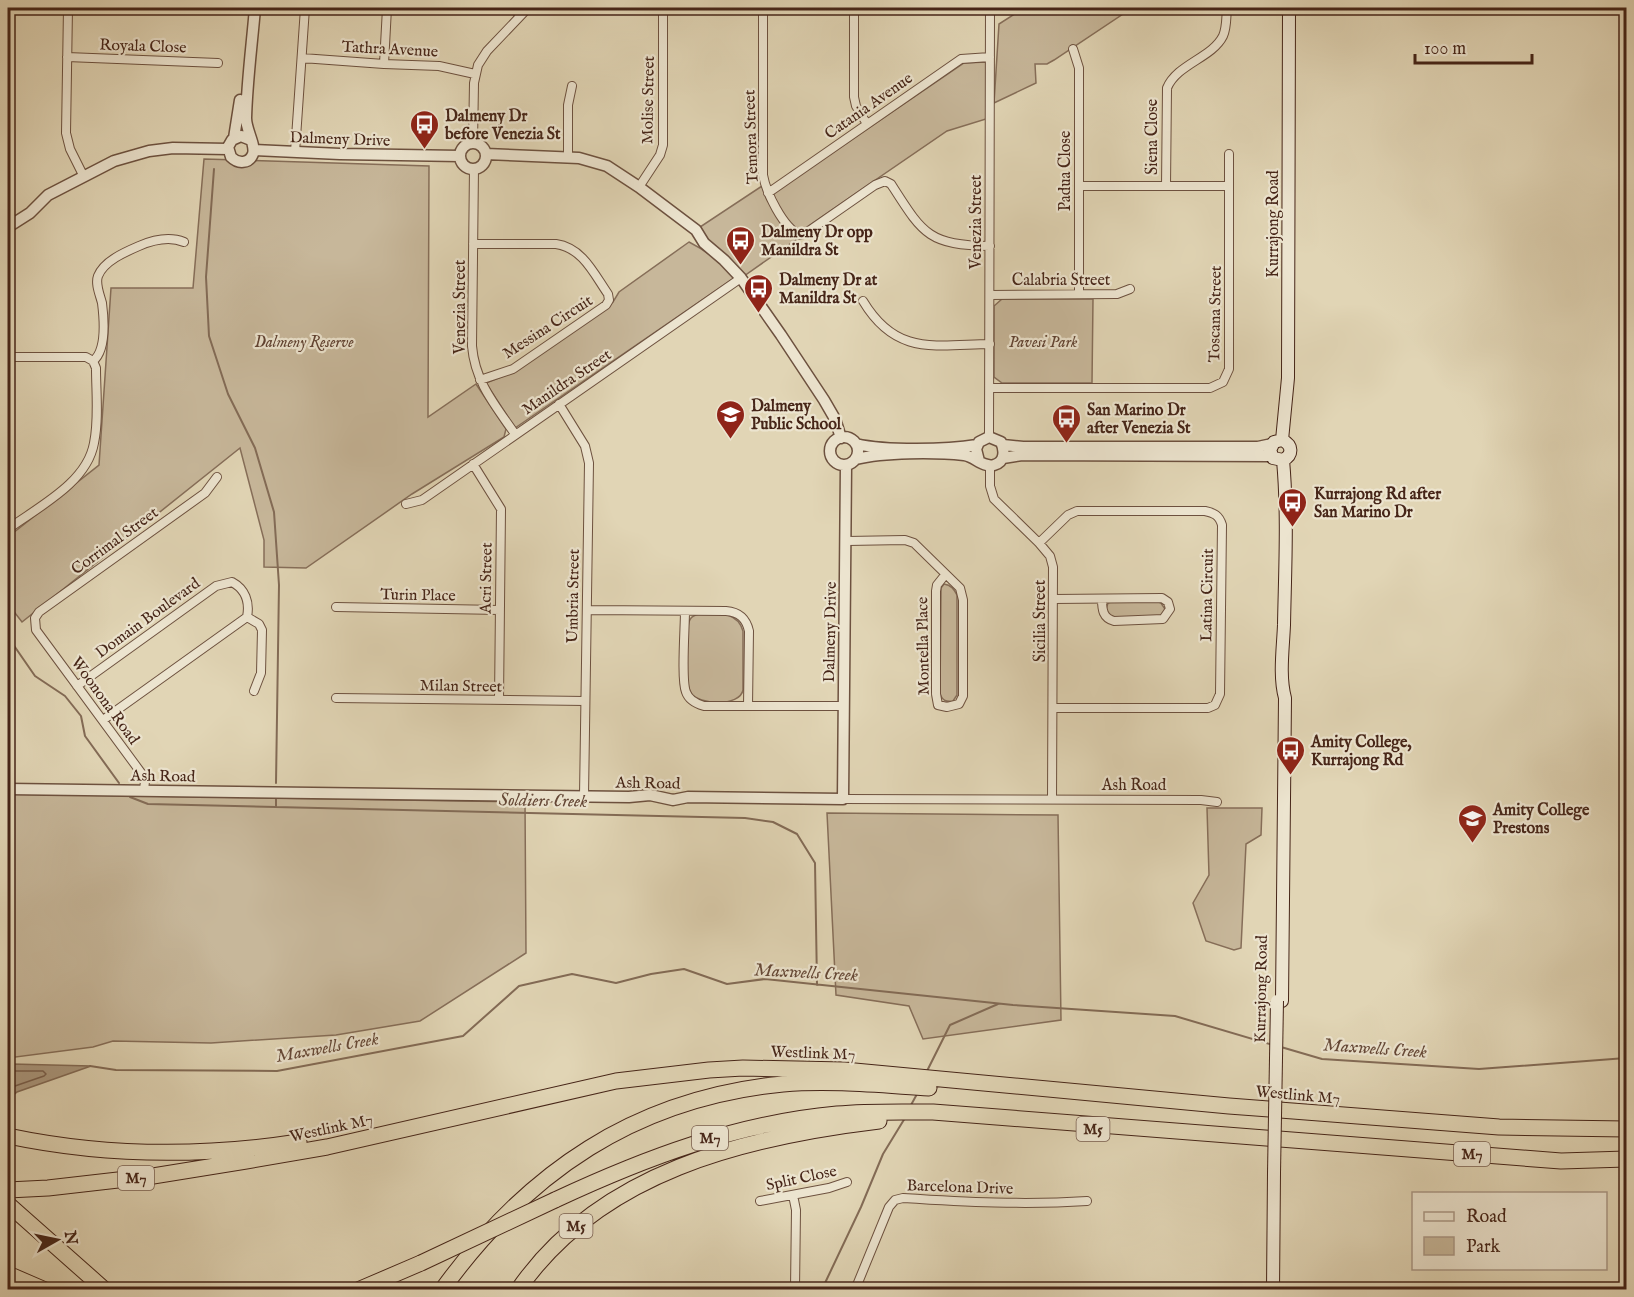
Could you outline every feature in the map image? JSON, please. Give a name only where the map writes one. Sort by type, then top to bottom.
[{"type":"highway","name":"Westlink M7","points":[[8,1190],[48,1188],[153,1176],[291,1154],[640,1077],[709,1070],[814,1068],[893,1080],[1218,1107],[1499,1127],[1626,1130]]},
{"type":"highway","name":"M7","points":[[442,1290],[469,1254],[518,1202],[569,1161],[602,1139],[630,1125],[693,1102],[765,1086],[893,1080]]},
{"type":"highway","points":[[12,1137],[74,1147],[129,1151],[238,1150],[322,1139],[508,1106]]},
{"type":"highway","name":"M5","points":[[518,1290],[553,1247],[586,1218],[618,1196],[648,1180],[701,1159],[802,1132],[877,1117],[933,1116],[1195,1136],[1253,1137]]},
{"type":"highway","name":"M7","points":[[358,1290],[641,1162],[717,1136],[800,1119],[877,1117]]},
{"type":"highway","name":"M7","points":[[1253,1137],[1561,1161],[1626,1159]]},
{"type":"highway","points":[[8,1204],[105,1290]]},
{"type":"highway","points":[[8,1274],[45,1290]]},
{"type":"main road","name":"Kurrajong Road","points":[[1278,1290],[1277,1173],[1286,494],[1277,450],[1288,378],[1289,8]]},
{"type":"main road","name":"Kurrajong Road","points":[[1273,1290],[1277,1173]]},
{"type":"street","points":[[68,8],[67,139],[72,155],[83,175]]},
{"type":"street","points":[[234,138],[240,109],[248,8]]},
{"type":"street","points":[[252,145],[241,136],[230,142],[228,150],[232,159],[240,162],[250,159],[252,145],[246,124],[246,114],[255,8]]},
{"type":"street","points":[[295,152],[305,8]]},
{"type":"street","points":[[384,64],[387,8]]},
{"type":"street","points":[[513,8],[520,15]]},
{"type":"street","points":[[473,143],[475,74],[487,51],[528,8]]},
{"type":"street","name":"Molise Street","points":[[639,187],[660,155],[663,145],[663,8]]},
{"type":"street","name":"Temora Street","points":[[763,8],[763,175],[768,193],[791,229],[800,235],[806,233],[875,185],[888,182],[918,224],[935,237],[957,245],[990,246]]},
{"type":"street","points":[[854,8],[854,97],[856,106],[867,124]]},
{"type":"street","name":"Venezia Street","points":[[989,437],[990,8]]},
{"type":"street","name":"Siena Close","points":[[1166,186],[1167,88],[1175,75],[1222,39],[1226,29],[1227,8]]},
{"type":"street","name":"Padua Close","points":[[1073,49],[1079,68],[1079,294]]},
{"type":"street","name":"Royala Close","points":[[67,57],[218,63]]},
{"type":"street","name":"Catania Avenue","points":[[768,193],[961,59],[990,57]]},
{"type":"street","name":"Tathra Avenue","points":[[302,58],[445,66],[475,74]]},
{"type":"street","points":[[568,156],[568,105],[572,86]]},
{"type":"street","points":[[473,143],[481,145],[486,154],[483,164],[474,168],[465,165],[460,156],[464,147],[473,143]]},
{"type":"street","name":"Dalmeny Drive","points":[[252,145],[295,152],[460,156]]},
{"type":"street","points":[[8,227],[30,213],[48,195],[114,160],[149,151],[182,147],[228,150]]},
{"type":"street","points":[[486,154],[568,156],[607,166],[696,230],[704,243],[741,278],[782,335],[835,419],[841,438]]},
{"type":"street","name":"Toscana Street","points":[[990,388],[1210,388],[1220,385],[1226,379],[1229,369],[1229,154]]},
{"type":"street","name":"Venezia Street","points":[[474,168],[472,346],[474,365],[480,380],[515,434]]},
{"type":"street","points":[[1079,186],[1229,186]]},
{"type":"street","points":[[93,361],[101,346],[103,313],[97,279],[102,270],[121,255],[151,242],[169,238],[184,242]]},
{"type":"street","name":"Messina Circuit","points":[[473,244],[566,246],[583,258],[608,294],[609,300],[606,305],[517,367],[480,380]]},
{"type":"street","name":"Manildra Street","points":[[406,504],[422,500],[741,278]]},
{"type":"street","name":"Calabria Street","points":[[990,295],[1117,294],[1130,289]]},
{"type":"street","points":[[863,301],[883,328],[910,342],[925,345],[990,344]]},
{"type":"street","points":[[8,413],[9,357],[86,357],[93,361],[96,369],[95,439],[89,460],[74,480],[8,529]]},
{"type":"street","name":"Umbria Street","points":[[559,404],[588,452],[588,610],[584,796]]},
{"type":"street","points":[[977,445],[875,448],[856,444],[848,438],[841,438],[832,446],[831,454],[838,464],[880,455],[957,455],[968,456],[979,461],[990,466],[998,464],[1003,458],[1003,445],[999,440],[989,437],[982,439],[977,445],[976,453],[979,461]]},
{"type":"street","points":[[851,462],[858,451],[856,444]]},
{"type":"street","points":[[1003,445],[1023,447],[1258,447],[1277,450]]},
{"type":"street","points":[[1003,458],[1022,455],[1277,450]]},
{"type":"street","name":"Dalmeny Drive","points":[[843,799],[843,706],[851,462]]},
{"type":"street","name":"Acri Street","points":[[473,464],[501,509],[499,700]]},
{"type":"street","name":"Sicilia Street","points":[[990,466],[990,486],[994,499],[1039,543],[1050,556],[1053,567],[1052,799]]},
{"type":"street","name":"Corrimal Street","points":[[36,630],[34,622],[39,612],[205,493],[217,477]]},
{"type":"street","name":"Latina Circuit","points":[[1039,543],[1068,515],[1077,511],[1205,511],[1215,513],[1222,525],[1220,694],[1215,705],[1208,708],[1054,708]]},
{"type":"street","name":"Montella Place","points":[[847,541],[905,540],[914,543],[960,588],[963,600],[963,696],[959,704],[947,708],[938,705],[936,694],[936,591],[937,585],[945,575]]},
{"type":"street","name":"Domain Boulevard","points":[[77,686],[220,584],[232,582],[243,591],[248,604],[247,617],[259,624],[262,630],[261,673],[254,691]]},
{"type":"street","points":[[1054,599],[1162,598],[1168,602],[1170,609],[1163,619],[1114,621],[1104,615],[1102,599]]},
{"type":"street","name":"Turin Place","points":[[336,607],[500,610]]},
{"type":"street","points":[[588,610],[732,611],[743,617],[749,631],[748,706]]},
{"type":"street","points":[[685,611],[685,686],[689,698],[696,703],[704,706],[843,706]]},
{"type":"street","points":[[103,720],[247,617]]},
{"type":"street","name":"Woonona Road","points":[[36,630],[142,774],[145,781],[144,790]]},
{"type":"street","name":"Milan Street","points":[[336,698],[585,701]]},
{"type":"street","name":"Ash Road","points":[[8,789],[629,797],[650,795],[673,800],[688,797],[1201,800],[1216,802]]},
{"type":"street","name":"Split Close","points":[[760,1201],[847,1182]]},
{"type":"street","points":[[793,1195],[796,1210],[793,1289],[919,1290]]},
{"type":"street","name":"Barcelona Drive","points":[[855,1289],[889,1207],[895,1200],[903,1198],[986,1203],[1062,1204],[1087,1201]]},
{"type":"street","points":[[1025,1290],[1177,1290]]},
{"type":"green space","points":[[1024,8],[1132,8],[1054,60],[1047,64],[1035,64],[1036,83],[994,103],[999,24]]},
{"type":"green space","points":[[986,62],[986,119],[947,131],[801,231],[783,215],[772,194],[964,63]]},
{"type":"green space","name":"Dalmeny Reserve","points":[[204,159],[429,166],[428,417],[476,384],[506,429],[504,437],[412,494],[306,568],[264,567],[264,540],[240,448],[22,622],[8,604],[8,537],[99,465],[111,288],[193,288]]},
{"type":"green space","points":[[762,186],[765,196],[797,239],[744,276],[710,243],[700,227]]},
{"type":"green space","points":[[689,242],[714,258],[734,278],[515,428],[486,383],[516,371],[613,302],[619,292]]},
{"type":"green space","name":"Pavesi Park","points":[[1002,299],[1093,299],[1092,383],[1002,383],[994,377],[994,306]]},
{"type":"green space","points":[[944,584],[949,585],[957,595],[957,695],[953,701],[944,700],[940,694],[941,588]]},
{"type":"green space","points":[[1156,601],[1161,603],[1165,609],[1162,615],[1156,617],[1114,617],[1107,614],[1106,609],[1108,603]]},
{"type":"green space","points":[[699,614],[731,616],[740,624],[743,631],[743,690],[740,696],[727,702],[702,700],[691,693],[689,687],[687,679],[688,627],[691,618]]},
{"type":"green space","points":[[8,794],[525,802],[526,953],[420,1021],[336,1035],[211,1043],[113,1041],[93,1047],[8,1058]]},
{"type":"green space","points":[[1207,808],[1262,808],[1261,835],[1246,844],[1241,948],[1234,950],[1206,941],[1193,903],[1209,875]]},
{"type":"green space","points":[[827,813],[1058,815],[1061,1020],[923,1039],[909,1006],[836,995]]},
{"type":"water","points":[[12,1064],[91,1066],[17,1092],[8,1100],[8,1066]]},
{"type":"waterway","points":[[214,169],[206,277],[209,336],[228,394],[255,448],[274,512],[279,585],[276,783]]},
{"type":"waterway","name":"Soldiers Creek","points":[[8,637],[35,676],[65,696],[81,716],[85,736],[119,783]]},
{"type":"waterway","name":"Soldiers Creek","points":[[130,797],[148,804],[745,818],[773,822],[797,834],[815,863],[817,985]]},
{"type":"waterway","points":[[276,798],[276,807]]},
{"type":"waterway","name":"Maxwells Creek","points":[[90,1066],[116,1070],[277,1071],[463,1036],[519,986],[572,974],[616,983],[684,969],[727,984],[765,979],[1013,1005],[1175,1016],[1273,1045]]},
{"type":"waterway","points":[[926,1073],[950,1025],[998,1004]]},
{"type":"waterway","name":"Maxwells Creek","points":[[1281,1047],[1322,1059],[1479,1069],[1626,1058]]},
{"type":"waterway","points":[[911,1105],[917,1094]]},
{"type":"waterway","points":[[825,1283],[883,1154],[905,1118]]},
{"type":"place","name":"Dalmeny Dr before Venezia St","points":[[424,150]]},
{"type":"place","name":"Dalmeny Dr opp Manildra St","points":[[740,266]]},
{"type":"place","name":"Dalmeny Dr at Manildra St","points":[[758,314]]},
{"type":"place","name":"Dalmeny Public School","points":[[730,440]]},
{"type":"place","name":"San Marino Dr after Venezia St","points":[[1066,444]]},
{"type":"place","name":"Kurrajong Rd after San Marino Dr","points":[[1293,528]]},
{"type":"place","name":"Amity College, Kurrajong Rd","points":[[1290,776]]},
{"type":"place","name":"Amity College Prestons","points":[[1472,844]]}]
